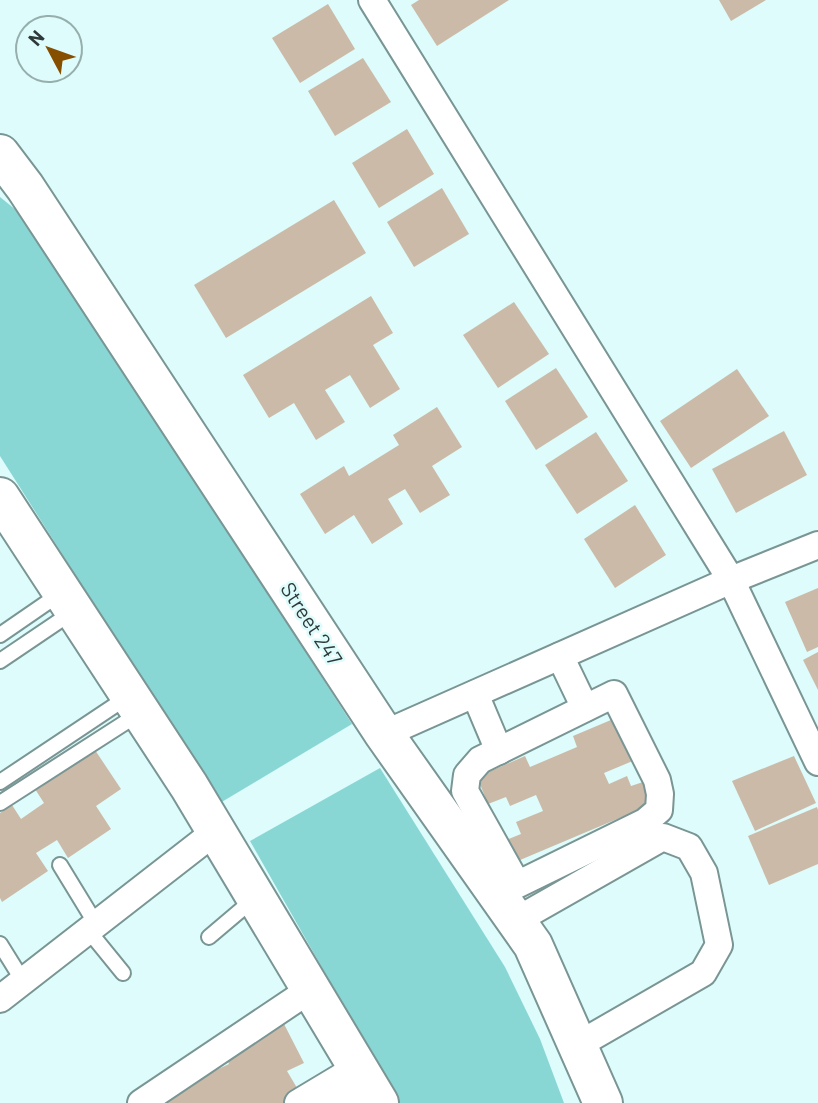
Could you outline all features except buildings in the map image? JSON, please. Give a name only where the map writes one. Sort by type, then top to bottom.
[{"type":"street","points":[[372,0],[731,580],[818,762]]},
{"type":"street","name":"Street 247","points":[[0,154],[25,187],[384,734],[510,900],[533,944],[603,1103]]},
{"type":"street","points":[[2,503],[189,786],[368,1085]]},
{"type":"street","points":[[384,734],[731,580],[818,545]]},
{"type":"street","points":[[561,656],[585,708]]},
{"type":"street","points":[[475,694],[499,751]]},
{"type":"street","points":[[614,694],[657,780],[659,810],[645,822],[510,900],[465,792],[467,775],[480,760],[614,694]]},
{"type":"street","points":[[0,999],[216,831]]},
{"type":"street","points":[[510,900],[663,837],[688,847],[705,873],[719,945],[703,973],[578,1045]]},
{"type":"street","points":[[141,1103],[311,989]]},
{"type":"street","points":[[298,1103],[368,1085]]},
{"type":"street","points":[[334,1103],[368,1085]]},
{"type":"lane","points":[[0,635],[68,601]]},
{"type":"lane","points":[[0,661],[68,601]]},
{"type":"lane","points":[[0,782],[135,704]]},
{"type":"lane","points":[[0,803],[135,704]]},
{"type":"lane","points":[[60,865],[92,927],[123,973]]},
{"type":"lane","points":[[209,937],[256,897]]},
{"type":"lane","points":[[0,944],[23,981]]},
{"type":"shaded area","points":[[0,197],[16,210],[39,238],[352,724],[220,803],[0,456]]},
{"type":"shaded area","points":[[380,768],[505,967],[540,1039],[564,1103],[399,1103],[250,841]]}]
